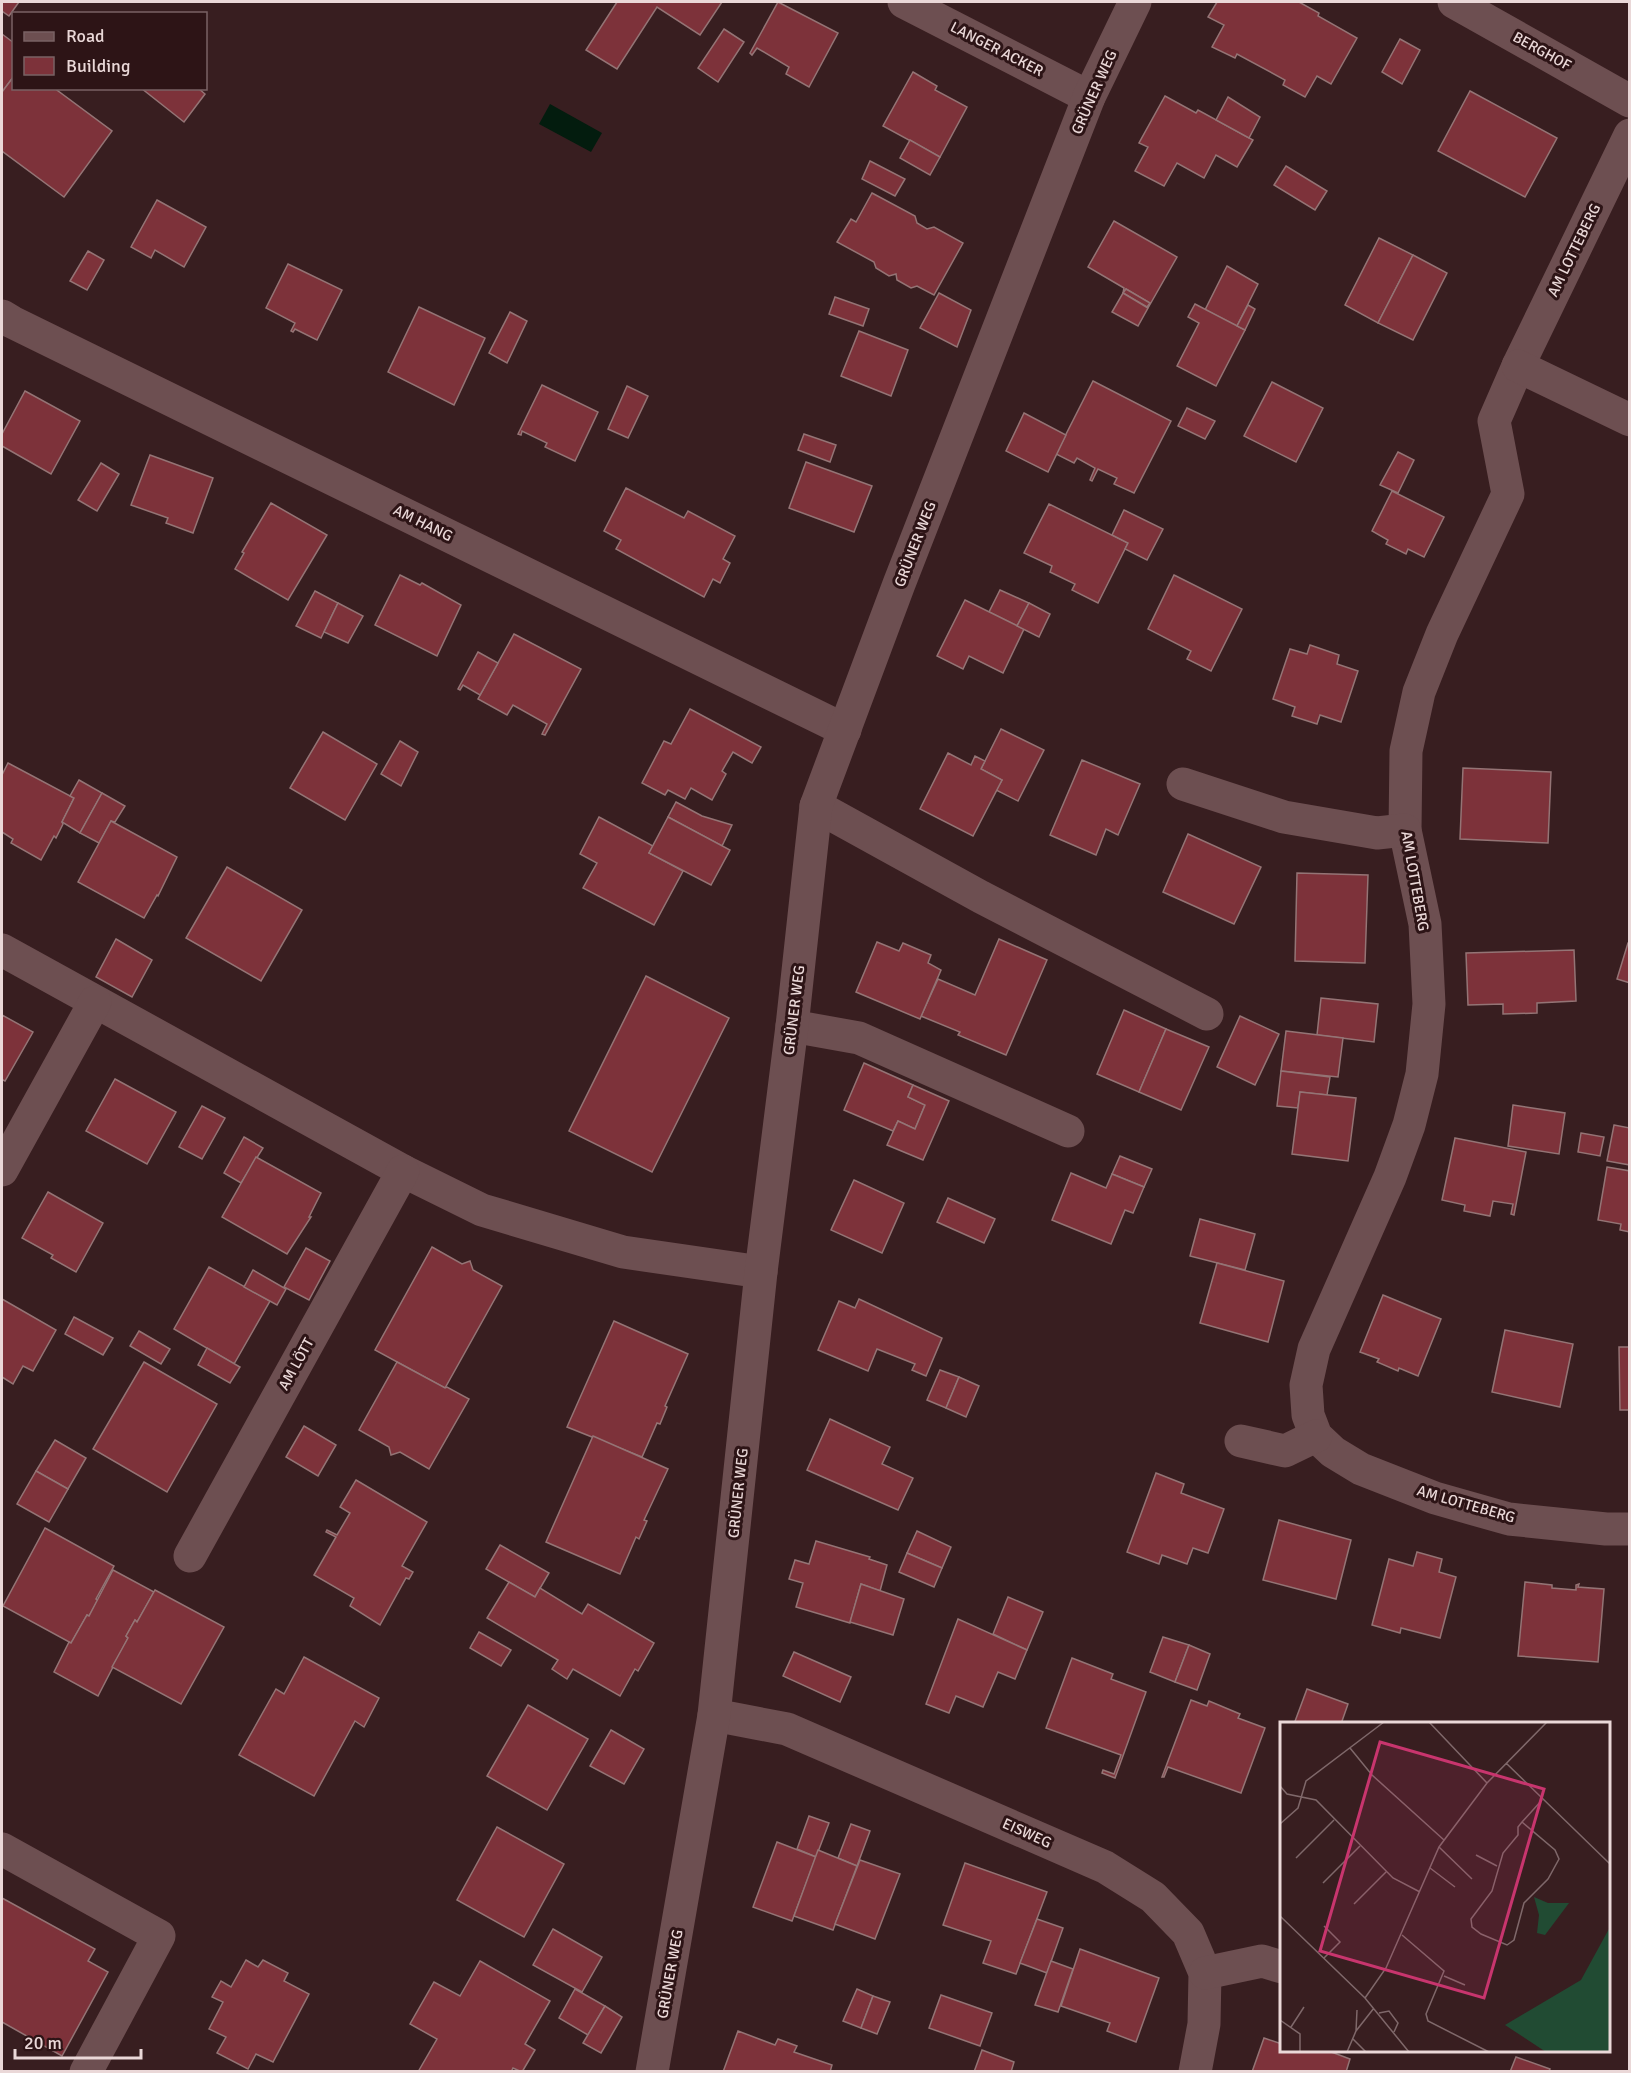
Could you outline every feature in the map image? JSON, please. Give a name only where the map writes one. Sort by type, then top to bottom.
[{"type":"street","name":"LANGER ACKER","points":[[904,2],[1089,97]]},
{"type":"street","name":"GRÜNER WEG","points":[[652,2072],[714,1715],[761,1272],[792,1026],[816,806],[1089,97],[1135,2]]},
{"type":"street","name":"BERGHOF","points":[[1454,2],[1629,100]]},
{"type":"street","name":"AM LOTTEBERG","points":[[1629,135],[1494,421],[1508,494],[1442,634],[1419,692],[1406,751],[1405,830],[1425,924],[1429,1004],[1422,1074],[1409,1125],[1390,1177],[1314,1349],[1306,1384],[1308,1415],[1316,1436],[1333,1452],[1361,1469],[1435,1498],[1509,1519],[1606,1529],[1629,1529]]},
{"type":"street","name":"AM HANG","points":[[2,316],[22,328],[845,730]]},
{"type":"street","points":[[1518,366],[1629,420]]},
{"type":"street","points":[[1183,784],[1284,817],[1377,833],[1405,830]]},
{"type":"street","points":[[816,806],[981,897],[1207,1014]]},
{"type":"street","points":[[2,950],[403,1171],[482,1210],[624,1252],[761,1272]]},
{"type":"street","points":[[2,1170],[95,1002]]},
{"type":"street","points":[[792,1026],[860,1038],[1068,1131]]},
{"type":"street","name":"AM LÖTT","points":[[190,1556],[403,1171]]},
{"type":"street","points":[[1240,1441],[1285,1451],[1316,1436]]},
{"type":"street","name":"EISWEG","points":[[714,1715],[787,1729],[1105,1867],[1153,1897],[1188,1933],[1205,1973],[1204,2024],[1194,2072]]},
{"type":"street","points":[[2,1849],[159,1936],[86,2072]]},
{"type":"street","points":[[1205,1973],[1262,1961],[1280,1967]]},
{"type":"shaded area","points":[[550,104],[602,133],[591,152],[539,124]]},
{"type":"building","points":[[2,2],[19,2],[9,16],[2,11]]},
{"type":"building","points":[[617,2],[722,2],[700,35],[657,7],[617,69],[586,50]]},
{"type":"building","points":[[778,2],[838,33],[809,87],[786,74],[789,67],[757,48],[752,55],[750,53]]},
{"type":"building","points":[[1217,2],[1299,2],[1319,13],[1318,16],[1357,38],[1331,84],[1317,76],[1305,97],[1283,85],[1285,80],[1237,54],[1235,58],[1212,47],[1224,25],[1208,17]]},
{"type":"building","points":[[724,29],[744,42],[718,82],[698,68]]},
{"type":"building","points":[[2,34],[12,42],[12,79],[2,92]]},
{"type":"building","points":[[1400,39],[1420,50],[1402,84],[1382,72]]},
{"type":"building","points":[[913,72],[937,86],[935,90],[967,107],[940,157],[883,126]]},
{"type":"building","points":[[12,79],[12,90],[57,90],[112,131],[64,197],[2,151],[2,92]]},
{"type":"building","points":[[144,90],[200,90],[205,94],[184,122]]},
{"type":"building","points":[[1470,91],[1557,138],[1525,197],[1438,151]]},
{"type":"building","points":[[1165,96],[1196,113],[1198,110],[1253,140],[1237,167],[1216,155],[1204,178],[1177,163],[1164,186],[1135,171],[1148,147],[1139,143]]},
{"type":"building","points":[[1228,97],[1260,117],[1249,138],[1216,120]]},
{"type":"building","points":[[910,140],[940,157],[930,175],[900,158]]},
{"type":"building","points":[[870,161],[905,179],[895,196],[862,179]]},
{"type":"building","points":[[1286,166],[1327,191],[1315,210],[1274,185]]},
{"type":"building","points":[[872,193],[915,216],[917,223],[927,229],[934,227],[963,243],[934,295],[917,286],[911,288],[897,280],[896,274],[889,276],[876,268],[874,262],[837,242],[851,219],[856,222]]},
{"type":"building","points":[[157,200],[206,227],[184,267],[155,250],[151,258],[131,247]]},
{"type":"building","points":[[1114,221],[1177,257],[1148,308],[1150,303],[1126,289],[1123,293],[1124,288],[1088,267]]},
{"type":"building","points":[[1379,238],[1413,255],[1378,323],[1345,305]]},
{"type":"building","points":[[88,251],[104,260],[87,290],[70,281]]},
{"type":"building","points":[[1413,255],[1447,273],[1413,340],[1378,323]]},
{"type":"building","points":[[288,264],[342,290],[317,340],[295,329],[291,331],[295,323],[266,308]]},
{"type":"building","points":[[1227,266],[1258,284],[1237,326],[1205,310]]},
{"type":"building","points":[[1126,289],[1150,303],[1147,307],[1123,293]]},
{"type":"building","points":[[939,293],[971,310],[957,347],[920,328]]},
{"type":"building","points":[[1123,293],[1148,308],[1138,326],[1112,312]]},
{"type":"building","points":[[835,297],[869,309],[863,326],[829,314]]},
{"type":"building","points":[[1195,304],[1245,330],[1216,386],[1177,366],[1199,323],[1188,317]]},
{"type":"building","points":[[1248,305],[1255,309],[1245,330],[1237,326]]},
{"type":"building","points":[[419,307],[485,338],[454,405],[388,372]]},
{"type":"building","points":[[510,312],[527,321],[507,363],[489,353]]},
{"type":"building","points":[[859,331],[908,350],[891,396],[841,376]]},
{"type":"building","points":[[1093,381],[1171,421],[1134,493],[1114,484],[1117,478],[1098,469],[1092,481],[1090,480],[1095,468],[1077,458],[1074,463],[1056,454]]},
{"type":"building","points":[[1272,382],[1323,408],[1296,462],[1244,436]]},
{"type":"building","points":[[542,385],[598,412],[575,461],[545,447],[547,443],[522,431],[521,435],[518,434]]},
{"type":"building","points":[[627,386],[648,396],[628,438],[608,429]]},
{"type":"building","points":[[25,391],[80,421],[51,474],[2,446],[2,434]]},
{"type":"building","points":[[1187,408],[1215,421],[1205,439],[1178,426]]},
{"type":"building","points":[[1024,413],[1066,435],[1048,472],[1006,451]]},
{"type":"building","points":[[804,434],[836,445],[830,462],[798,450]]},
{"type":"building","points":[[1398,452],[1414,460],[1398,493],[1380,485]]},
{"type":"building","points":[[150,455],[213,478],[193,533],[166,523],[168,518],[131,505]]},
{"type":"building","points":[[806,462],[872,486],[854,532],[789,508]]},
{"type":"building","points":[[101,463],[119,474],[97,511],[78,500]]},
{"type":"building","points":[[626,488],[684,518],[688,511],[735,536],[723,559],[730,563],[720,583],[713,579],[704,597],[616,549],[621,540],[604,531]]},
{"type":"building","points":[[1392,491],[1444,517],[1424,557],[1408,549],[1406,554],[1386,544],[1388,540],[1372,531]]},
{"type":"building","points":[[271,503],[327,535],[288,600],[235,569],[244,553],[242,552]]},
{"type":"building","points":[[1049,504],[1128,543],[1098,603],[1072,590],[1075,584],[1050,572],[1052,566],[1024,553]]},
{"type":"building","points":[[1124,510],[1163,529],[1147,560],[1125,549],[1128,543],[1112,535]]},
{"type":"building","points":[[400,575],[420,585],[422,583],[461,605],[437,656],[375,625]]},
{"type":"building","points":[[1174,575],[1242,609],[1211,671],[1187,659],[1191,651],[1148,629]]},
{"type":"building","points":[[1000,590],[1029,603],[1017,626],[989,612]]},
{"type":"building","points":[[315,591],[338,603],[321,638],[296,626]]},
{"type":"building","points":[[965,600],[1024,629],[1003,673],[969,656],[963,669],[937,656]]},
{"type":"building","points":[[338,603],[363,616],[348,643],[324,632]]},
{"type":"building","points":[[1029,603],[1050,614],[1039,637],[1017,626]]},
{"type":"building","points":[[514,634],[581,669],[545,735],[542,734],[547,724],[513,705],[507,715],[478,699]]},
{"type":"building","points":[[1310,645],[1339,655],[1337,664],[1358,671],[1341,722],[1320,715],[1317,724],[1292,716],[1295,707],[1273,699],[1290,649],[1307,654]]},
{"type":"building","points":[[478,652],[498,663],[480,695],[463,685],[460,690],[458,689]]},
{"type":"building","points":[[690,709],[761,747],[752,763],[733,752],[722,771],[726,774],[712,800],[691,788],[685,799],[668,790],[665,795],[642,783],[664,741],[671,744]]},
{"type":"building","points":[[1001,729],[1044,750],[1018,801],[996,790],[1002,780],[981,769]]},
{"type":"building","points":[[323,732],[377,764],[345,820],[290,788]]},
{"type":"building","points":[[400,741],[418,752],[401,786],[381,774]]},
{"type":"building","points":[[948,753],[971,765],[975,756],[985,761],[981,769],[1002,780],[973,836],[920,809]]},
{"type":"building","points":[[1082,760],[1140,784],[1118,835],[1106,829],[1096,855],[1050,835]]},
{"type":"building","points":[[8,763],[74,798],[56,838],[54,836],[41,860],[11,843],[13,839],[2,832],[2,775]]},
{"type":"building","points":[[1463,768],[1551,772],[1548,843],[1460,839]]},
{"type":"building","points":[[79,780],[102,793],[80,833],[62,822],[74,798],[70,796]]},
{"type":"building","points":[[102,793],[125,806],[115,822],[111,821],[99,843],[80,833]]},
{"type":"building","points":[[676,802],[702,816],[732,825],[722,846],[668,817]]},
{"type":"building","points":[[599,817],[653,846],[649,853],[683,871],[654,925],[583,888],[597,863],[580,854]]},
{"type":"building","points":[[668,817],[730,850],[711,885],[649,853]]},
{"type":"building","points":[[111,821],[177,857],[158,896],[144,918],[78,882]]},
{"type":"building","points":[[1188,834],[1261,867],[1234,924],[1163,892]]},
{"type":"building","points":[[227,867],[302,910],[261,981],[186,938]]},
{"type":"building","points":[[1297,873],[1368,875],[1365,963],[1295,961]]},
{"type":"building","points":[[116,939],[152,960],[132,997],[96,977]]},
{"type":"building","points":[[999,939],[1047,960],[1006,1055],[958,1035],[960,1032],[921,1016],[938,979],[975,995]]},
{"type":"building","points":[[877,942],[899,951],[903,943],[931,955],[928,963],[941,970],[920,1019],[856,992]]},
{"type":"building","points":[[1628,943],[1630,943],[1630,983],[1617,979]]},
{"type":"building","points":[[1574,950],[1576,1001],[1537,1003],[1537,1013],[1503,1014],[1503,1004],[1468,1005],[1466,953]]},
{"type":"building","points":[[646,976],[729,1018],[652,1172],[569,1131]]},
{"type":"building","points":[[1321,998],[1378,1004],[1374,1042],[1317,1035]]},
{"type":"building","points":[[1124,1010],[1166,1029],[1139,1092],[1097,1074]]},
{"type":"building","points":[[2,1015],[33,1032],[5,1081],[2,1081]]},
{"type":"building","points":[[1240,1016],[1279,1034],[1255,1085],[1217,1067]]},
{"type":"building","points":[[1166,1029],[1209,1047],[1181,1110],[1139,1092]]},
{"type":"building","points":[[1286,1031],[1343,1038],[1338,1077],[1281,1071]]},
{"type":"building","points":[[864,1063],[913,1085],[908,1097],[925,1105],[915,1129],[898,1121],[893,1131],[844,1110]]},
{"type":"building","points":[[1281,1071],[1330,1077],[1327,1095],[1300,1092],[1298,1108],[1277,1106]]},
{"type":"building","points":[[115,1079],[176,1112],[147,1164],[86,1131]]},
{"type":"building","points":[[913,1085],[949,1101],[923,1160],[887,1145],[898,1121],[915,1129],[925,1105],[908,1097]]},
{"type":"building","points":[[1300,1092],[1356,1098],[1348,1161],[1292,1154]]},
{"type":"building","points":[[1513,1105],[1565,1113],[1559,1154],[1508,1146]]},
{"type":"building","points":[[202,1106],[225,1118],[202,1159],[179,1147]]},
{"type":"building","points":[[1614,1125],[1630,1128],[1630,1165],[1607,1161]]},
{"type":"building","points":[[1581,1133],[1604,1137],[1600,1156],[1578,1152]]},
{"type":"building","points":[[244,1137],[263,1148],[241,1183],[224,1173]]},
{"type":"building","points":[[1455,1138],[1526,1152],[1514,1215],[1511,1214],[1513,1204],[1493,1201],[1490,1216],[1464,1211],[1465,1205],[1442,1200]]},
{"type":"building","points":[[1120,1156],[1152,1169],[1144,1187],[1112,1174]]},
{"type":"building","points":[[256,1157],[321,1193],[309,1217],[311,1217],[287,1254],[222,1217]]},
{"type":"building","points":[[1607,1167],[1630,1171],[1630,1232],[1620,1230],[1621,1224],[1598,1220]]},
{"type":"building","points":[[1071,1173],[1106,1188],[1112,1174],[1144,1187],[1133,1213],[1125,1210],[1111,1244],[1052,1220]]},
{"type":"building","points":[[854,1180],[904,1203],[882,1253],[831,1230]]},
{"type":"building","points":[[48,1192],[103,1223],[76,1272],[51,1258],[53,1255],[22,1238]]},
{"type":"building","points":[[948,1198],[995,1219],[984,1243],[937,1222]]},
{"type":"building","points":[[1200,1219],[1255,1234],[1245,1270],[1190,1256]]},
{"type":"building","points":[[432,1247],[462,1264],[470,1261],[473,1270],[502,1286],[445,1388],[375,1350]]},
{"type":"building","points":[[306,1248],[330,1261],[309,1300],[284,1287]]},
{"type":"building","points":[[1217,1263],[1284,1281],[1268,1342],[1200,1323]]},
{"type":"building","points":[[209,1267],[270,1301],[234,1364],[174,1329]]},
{"type":"building","points":[[253,1270],[286,1289],[277,1305],[244,1287]]},
{"type":"building","points":[[1383,1295],[1441,1319],[1418,1376],[1399,1368],[1398,1371],[1377,1362],[1379,1359],[1360,1352]]},
{"type":"building","points":[[2,1299],[56,1330],[33,1371],[23,1366],[13,1384],[2,1377]]},
{"type":"building","points":[[859,1299],[942,1338],[926,1376],[912,1370],[915,1364],[877,1349],[868,1371],[818,1350],[839,1301],[855,1308]]},
{"type":"building","points":[[74,1317],[113,1338],[103,1355],[65,1334]]},
{"type":"building","points":[[614,1321],[688,1354],[665,1406],[667,1407],[660,1424],[657,1423],[642,1457],[567,1427]]},
{"type":"building","points":[[1505,1330],[1573,1344],[1560,1407],[1492,1392]]},
{"type":"building","points":[[139,1331],[170,1349],[161,1364],[130,1346]]},
{"type":"building","points":[[1619,1347],[1630,1347],[1630,1410],[1620,1410]]},
{"type":"building","points":[[207,1348],[240,1367],[230,1383],[198,1365]]},
{"type":"building","points":[[144,1362],[217,1404],[167,1492],[93,1449]]},
{"type":"building","points":[[397,1362],[469,1399],[429,1469],[400,1452],[391,1455],[389,1447],[359,1430]]},
{"type":"building","points":[[940,1370],[959,1377],[946,1408],[927,1400]]},
{"type":"building","points":[[959,1377],[979,1386],[966,1417],[946,1408]]},
{"type":"building","points":[[830,1419],[890,1447],[882,1464],[913,1478],[898,1510],[807,1470]]},
{"type":"building","points":[[304,1426],[336,1445],[318,1476],[286,1457]]},
{"type":"building","points":[[593,1436],[668,1469],[644,1520],[647,1521],[639,1539],[636,1537],[620,1574],[546,1542]]},
{"type":"building","points":[[55,1440],[86,1458],[68,1489],[36,1471]]},
{"type":"building","points":[[36,1471],[68,1489],[49,1522],[17,1504]]},
{"type":"building","points":[[1156,1473],[1184,1484],[1181,1493],[1224,1509],[1208,1553],[1193,1548],[1187,1564],[1162,1555],[1159,1564],[1127,1552]]},
{"type":"building","points":[[356,1480],[427,1522],[402,1566],[413,1572],[409,1579],[406,1578],[380,1625],[350,1606],[354,1598],[314,1575],[336,1537],[326,1532],[327,1530],[337,1535],[350,1513],[340,1507]]},
{"type":"building","points":[[1279,1520],[1351,1540],[1336,1599],[1263,1580]]},
{"type":"building","points":[[45,1528],[114,1566],[96,1599],[98,1600],[71,1643],[3,1606]]},
{"type":"building","points":[[917,1531],[951,1547],[942,1568],[907,1553]]},
{"type":"building","points":[[816,1541],[870,1557],[869,1559],[887,1565],[880,1591],[861,1584],[850,1623],[796,1607],[803,1583],[789,1579],[795,1560],[809,1564]]},
{"type":"building","points":[[500,1545],[549,1573],[535,1597],[486,1569]]},
{"type":"building","points":[[1417,1552],[1442,1559],[1439,1572],[1456,1577],[1440,1638],[1401,1628],[1400,1633],[1372,1625],[1389,1559],[1413,1566]]},
{"type":"building","points":[[907,1553],[942,1568],[934,1587],[899,1572]]},
{"type":"building","points":[[113,1570],[154,1592],[126,1636],[128,1638],[98,1696],[54,1672],[69,1642],[71,1643],[87,1615],[89,1616]]},
{"type":"building","points":[[509,1582],[535,1597],[540,1588],[582,1614],[588,1604],[654,1643],[638,1671],[635,1669],[620,1696],[573,1669],[567,1679],[552,1669],[558,1660],[487,1618]]},
{"type":"building","points":[[1525,1582],[1552,1585],[1552,1588],[1576,1590],[1576,1585],[1579,1584],[1578,1587],[1604,1589],[1598,1662],[1518,1656]]},
{"type":"building","points":[[861,1584],[904,1599],[893,1635],[850,1622]]},
{"type":"building","points":[[155,1590],[224,1627],[181,1704],[112,1667],[128,1638],[126,1636],[135,1620],[137,1622]]},
{"type":"building","points":[[1008,1597],[1043,1612],[1027,1650],[993,1634]]},
{"type":"building","points":[[958,1619],[1027,1650],[1015,1679],[998,1672],[983,1707],[956,1696],[949,1713],[926,1704]]},
{"type":"building","points":[[479,1632],[511,1650],[501,1666],[470,1648]]},
{"type":"building","points":[[1163,1637],[1189,1645],[1175,1682],[1150,1672]]},
{"type":"building","points":[[1189,1645],[1210,1654],[1197,1690],[1175,1682]]},
{"type":"building","points":[[794,1652],[851,1677],[840,1702],[783,1676]]},
{"type":"building","points":[[304,1657],[379,1698],[364,1727],[355,1721],[314,1796],[239,1755],[276,1689],[284,1694]]},
{"type":"building","points":[[1072,1658],[1113,1674],[1111,1679],[1146,1692],[1115,1778],[1102,1773],[1103,1770],[1114,1774],[1121,1755],[1046,1728]]},
{"type":"building","points":[[1307,1689],[1348,1704],[1342,1722],[1295,1722]]},
{"type":"building","points":[[1191,1700],[1207,1706],[1209,1701],[1240,1714],[1238,1718],[1265,1728],[1241,1793],[1168,1767],[1162,1777]]},
{"type":"building","points":[[528,1705],[588,1739],[547,1810],[487,1776]]},
{"type":"building","points":[[611,1730],[644,1749],[624,1784],[590,1766]]},
{"type":"building","points":[[809,1816],[829,1823],[816,1857],[797,1849]]},
{"type":"building","points":[[851,1824],[870,1831],[857,1866],[838,1858]]},
{"type":"building","points":[[497,1827],[564,1864],[524,1937],[457,1900]]},
{"type":"building","points":[[777,1842],[816,1857],[792,1921],[753,1907]]},
{"type":"building","points":[[818,1850],[857,1866],[833,1930],[794,1916]]},
{"type":"building","points":[[860,1860],[900,1874],[875,1939],[835,1924]]},
{"type":"building","points":[[965,1863],[1047,1892],[1016,1974],[983,1963],[991,1941],[943,1925]]},
{"type":"building","points":[[2,1898],[95,1949],[88,1961],[108,1972],[62,2056],[2,2022]]},
{"type":"building","points":[[1037,1919],[1063,1928],[1047,1973],[1020,1963]]},
{"type":"building","points":[[553,1929],[602,1957],[582,1992],[533,1965]]},
{"type":"building","points":[[1080,1949],[1159,1978],[1136,2042],[1107,2031],[1110,2023],[1061,2006]]},
{"type":"building","points":[[246,1960],[258,1967],[263,1960],[288,1973],[284,1981],[309,1994],[273,2062],[256,2054],[248,2069],[217,2053],[226,2037],[209,2029],[223,2002],[212,1997],[221,1981],[231,1987]]},
{"type":"building","points":[[480,1961],[550,2001],[525,2044],[535,2050],[522,2072],[513,2068],[511,2072],[418,2072],[437,2039],[410,2024],[434,1982],[460,1996]]},
{"type":"building","points":[[1051,1961],[1073,1969],[1058,2012],[1035,2005]]},
{"type":"building","points":[[575,1989],[605,2006],[588,2035],[559,2018]]},
{"type":"building","points":[[857,1989],[873,1996],[861,2028],[843,2021]]},
{"type":"building","points":[[941,1995],[992,2013],[980,2046],[929,2028]]},
{"type":"building","points":[[873,1996],[890,2002],[877,2034],[861,2028]]},
{"type":"building","points":[[605,2006],[622,2017],[601,2053],[583,2043]]},
{"type":"building","points":[[738,2031],[775,2045],[778,2039],[797,2046],[794,2052],[832,2065],[830,2072],[723,2072]]},
{"type":"building","points":[[1264,2038],[1280,2043],[1280,2052],[1331,2052],[1350,2059],[1346,2072],[1252,2072]]},
{"type":"building","points":[[982,2050],[1014,2062],[1011,2072],[974,2072]]},
{"type":"building","points":[[1516,2057],[1550,2069],[1549,2072],[1510,2072]]}]
